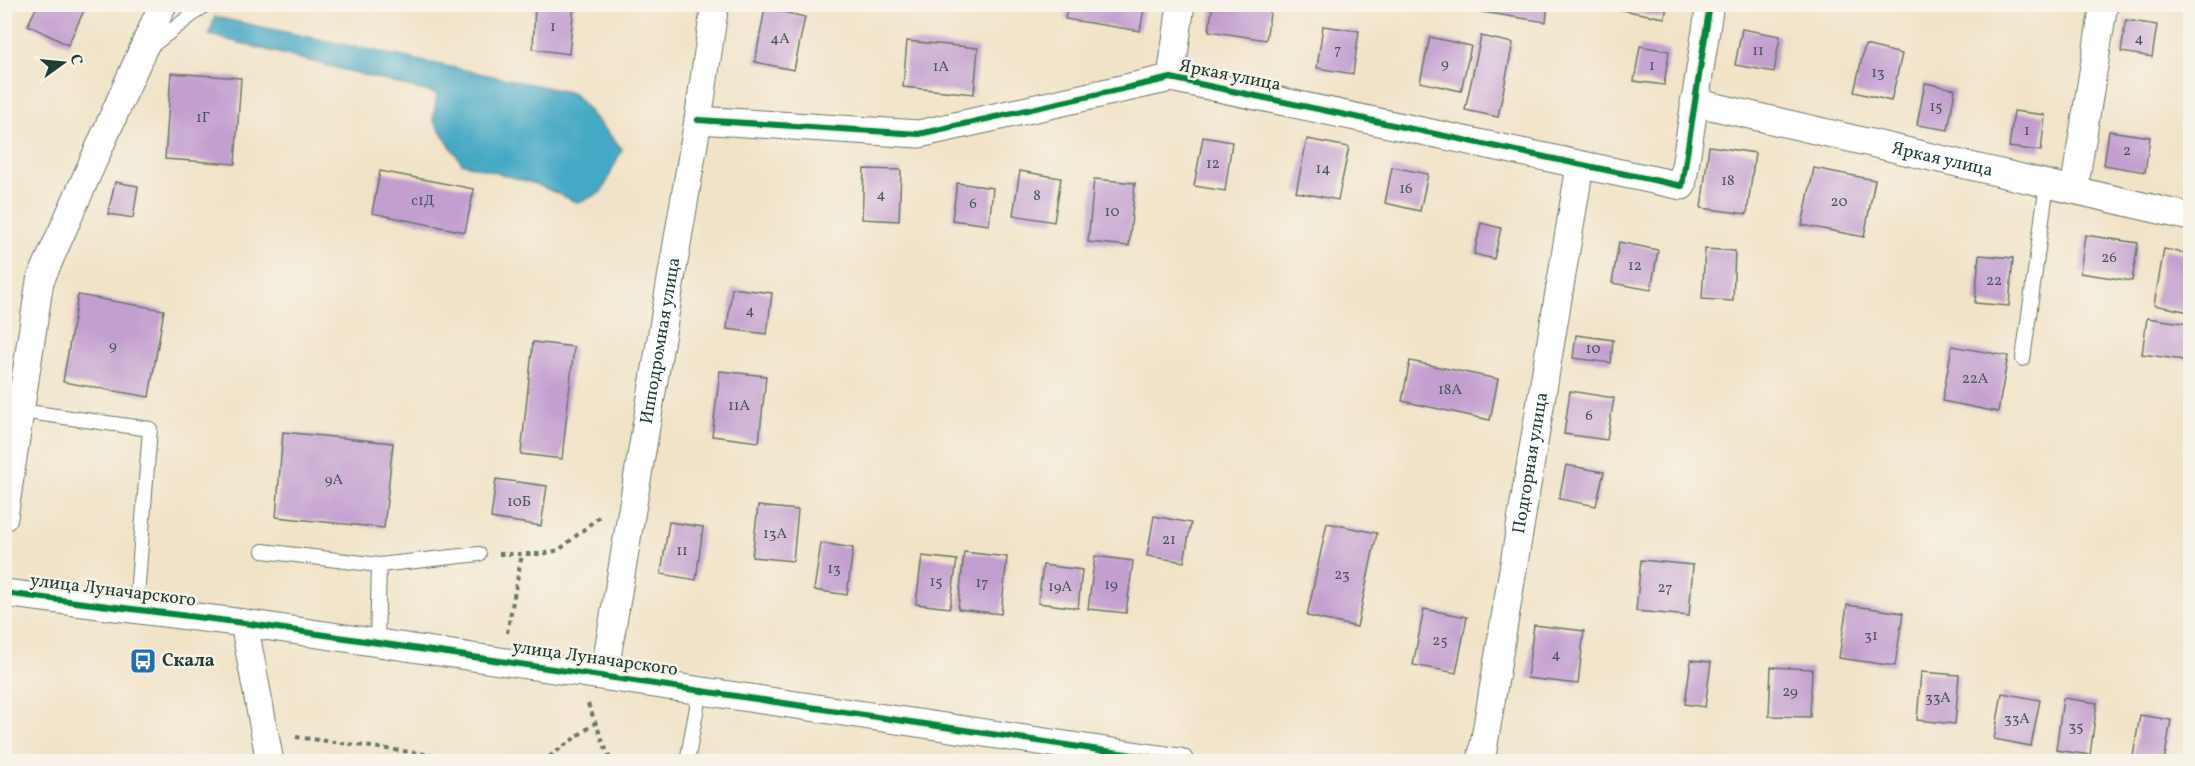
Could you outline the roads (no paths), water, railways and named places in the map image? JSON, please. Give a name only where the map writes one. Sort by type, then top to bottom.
[{"type":"street","name":"Ипподромная улица","points":[[604,675],[698,120],[715,4]]},
{"type":"street","points":[[1171,78],[1181,4]]},
{"type":"street","points":[[1694,102],[1710,4]]},
{"type":"street","points":[[2074,189],[2104,4]]},
{"type":"street","points":[[4,517],[40,281],[162,5]]},
{"type":"street","name":"Яркая улица","points":[[698,120],[919,134],[1171,78],[1682,186],[1694,102],[2190,217]]},
{"type":"street","name":"Подгорная улица","points":[[1481,762],[1580,165]]},
{"type":"street","name":"улица Луначарского","points":[[4,592],[244,623],[604,675],[1180,762]]},
{"type":"street","points":[[244,623],[270,762]]},
{"type":"lane","points":[[140,55],[206,4]]},
{"type":"lane","points":[[2024,359],[2047,183]]},
{"type":"lane","points":[[21,411],[150,429],[136,609]]},
{"type":"lane","points":[[263,551],[380,565],[479,554]]},
{"type":"lane","points":[[377,643],[380,565]]},
{"type":"lane","points":[[687,762],[700,690]]},
{"type":"water","points":[[215,17],[573,93],[622,149],[602,192],[578,203],[536,184],[462,163],[433,120],[437,94],[209,35]]},
{"type":"place","name":"Скала","points":[[143,661]]}]
